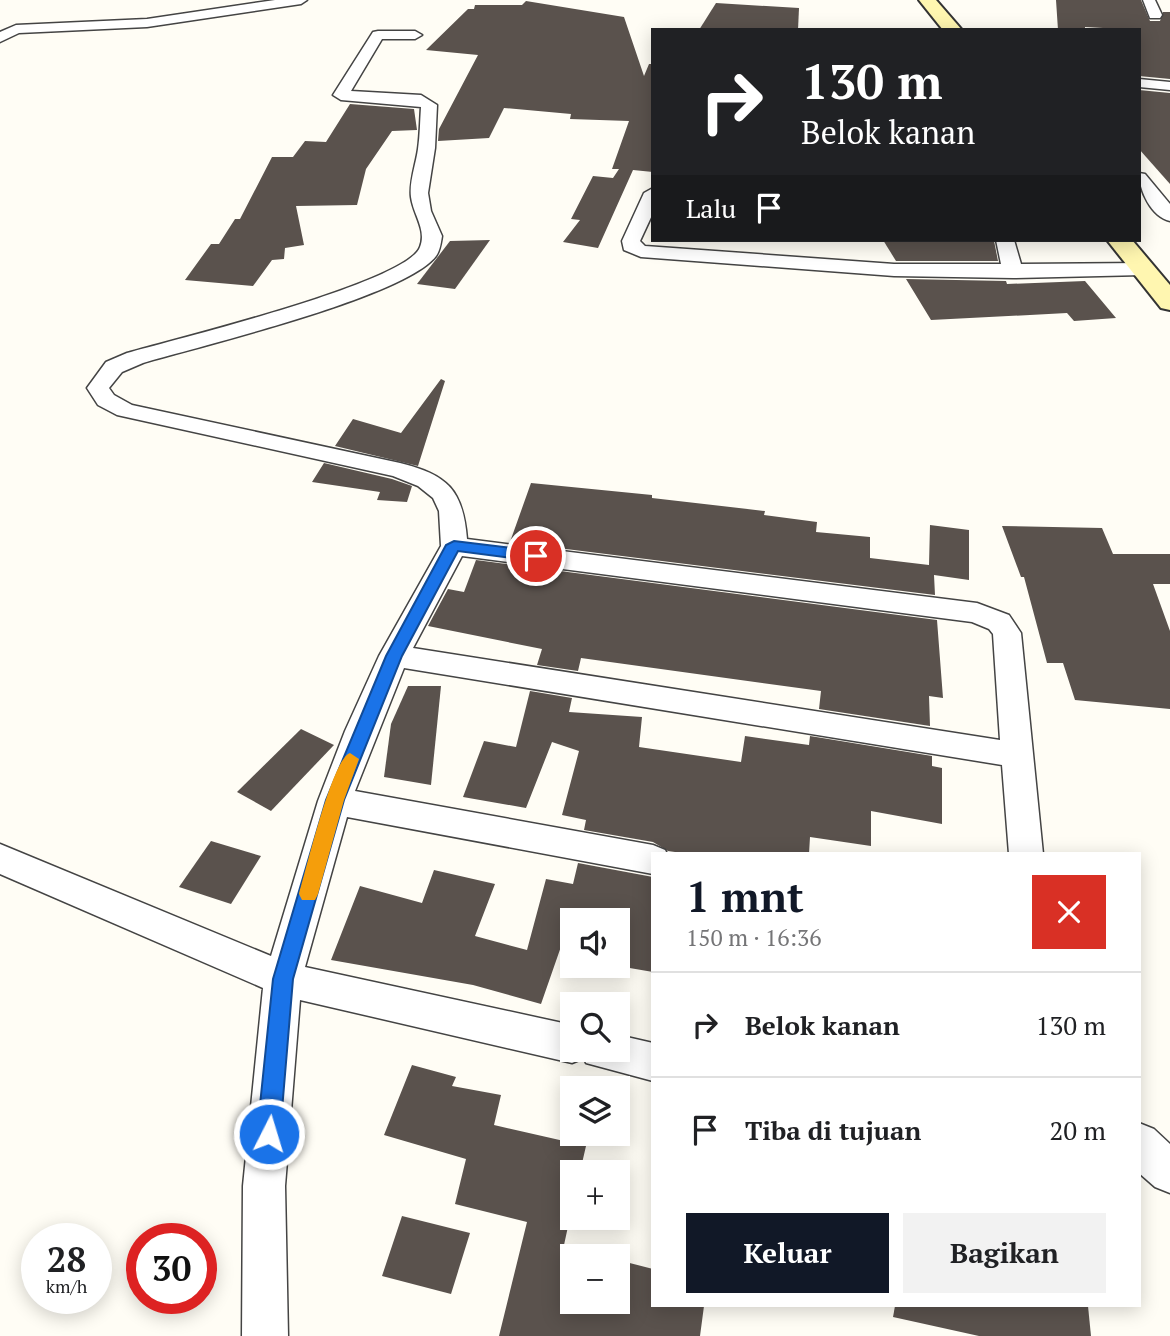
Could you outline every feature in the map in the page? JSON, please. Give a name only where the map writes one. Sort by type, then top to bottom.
[{"type":"street","points":[[0,38],[16,30],[147,23],[302,0]]},
{"type":"street","points":[[927,0],[951,28]]},
{"type":"street","points":[[1149,0],[1155,15]]},
{"type":"street","points":[[272,1334],[264,1186],[283,979],[335,800],[394,656],[454,545],[452,512],[444,494],[427,481],[400,470],[125,410],[106,400],[98,388],[114,367],[135,358],[346,297],[400,273],[428,254],[433,236],[422,211],[419,193],[427,148],[429,105],[421,100],[341,95],[378,35],[415,35]]},
{"type":"street","points":[[1141,84],[1165,90]]},
{"type":"street","points":[[1141,94],[1165,90]]},
{"type":"street","points":[[1141,180],[1170,216]]},
{"type":"street","points":[[651,197],[631,241],[635,249],[840,267],[1013,272],[1143,269]]},
{"type":"street","points":[[746,260],[750,242]]},
{"type":"street","points":[[840,267],[842,242]]},
{"type":"street","points":[[1006,242],[1013,272]]},
{"type":"street","points":[[1121,242],[1170,302]]},
{"type":"street","points":[[454,545],[977,613],[999,622],[1007,633],[1026,852]]},
{"type":"street","points":[[394,656],[1019,755]]},
{"type":"street","points":[[335,800],[651,860]]},
{"type":"street","points":[[0,858],[283,979],[560,1041]]},
{"type":"street","points":[[630,1057],[651,1062]]},
{"type":"street","points":[[1141,1146],[1170,1172]]},
{"type":"street","points":[[1141,1171],[1170,1178]]},
{"type":"building","points":[[1056,0],[1141,0],[1150,21],[1160,21],[1163,12],[1170,12],[1170,79],[1141,76],[1141,28],[1058,28]]},
{"type":"building","points":[[526,1],[624,17],[644,76],[651,64],[651,172],[633,170],[598,248],[563,242],[580,220],[571,219],[593,176],[613,178],[619,169],[612,169],[629,121],[570,119],[571,114],[504,108],[489,138],[438,141],[439,129],[478,55],[426,50],[468,9],[474,9],[475,5],[522,5]]},
{"type":"building","points":[[716,3],[799,8],[798,28],[700,28]]},
{"type":"building","points":[[1141,90],[1170,93],[1170,184],[1141,151]]},
{"type":"building","points":[[350,104],[414,109],[417,130],[392,131],[366,169],[357,205],[296,206],[304,245],[285,248],[284,259],[272,260],[253,286],[185,280],[211,244],[219,244],[235,219],[240,219],[272,157],[293,157],[305,141],[326,142]]},
{"type":"building","points":[[490,240],[455,289],[417,284],[450,241]]},
{"type":"building","points":[[884,242],[994,242],[998,261],[896,261]]},
{"type":"building","points":[[906,279],[1006,281],[1007,284],[1085,281],[1116,318],[1074,321],[1067,313],[931,320]]},
{"type":"building","points":[[441,379],[445,381],[418,466],[335,446],[353,419],[401,433]]},
{"type":"building","points":[[324,463],[412,486],[407,502],[377,500],[380,492],[312,482]]},
{"type":"building","points":[[531,483],[652,495],[652,498],[765,511],[764,515],[817,522],[816,532],[870,537],[870,558],[929,565],[930,525],[969,530],[969,580],[934,575],[935,595],[510,542]]},
{"type":"building","points":[[1002,526],[1102,528],[1113,554],[1170,554],[1170,584],[1153,584],[1170,631],[1170,709],[1075,700],[1063,663],[1047,663],[1024,577],[1021,577]]},
{"type":"building","points":[[476,560],[937,620],[943,698],[929,696],[930,726],[819,709],[821,691],[581,658],[578,671],[537,665],[542,649],[428,626],[448,589],[464,592]]},
{"type":"building","points":[[408,686],[441,686],[431,785],[384,777],[391,724]]},
{"type":"building","points":[[530,691],[572,698],[569,712],[642,717],[639,747],[741,762],[745,736],[809,745],[810,736],[932,756],[932,766],[942,768],[942,824],[871,811],[871,846],[810,837],[809,852],[668,851],[653,842],[584,830],[586,820],[562,815],[579,751],[552,742],[526,808],[463,797],[484,741],[516,747]]},
{"type":"building","points":[[301,729],[334,745],[271,811],[237,792]]},
{"type":"building","points":[[211,841],[261,856],[231,904],[179,887]]},
{"type":"building","points":[[578,863],[651,877],[651,972],[630,968],[630,908],[560,908],[560,949],[541,1004],[473,985],[331,960],[360,886],[422,903],[434,870],[495,884],[475,936],[527,950],[546,879],[573,884]]},
{"type":"building","points":[[412,1065],[456,1077],[452,1086],[501,1095],[494,1125],[560,1140],[560,1146],[586,1146],[583,1160],[560,1160],[560,1230],[567,1230],[564,1244],[560,1244],[560,1314],[630,1314],[630,1263],[651,1268],[651,1307],[704,1307],[700,1336],[499,1336],[527,1222],[455,1204],[466,1159],[384,1135]]},
{"type":"building","points":[[402,1216],[470,1233],[451,1294],[382,1276]]},
{"type":"building","points":[[895,1307],[1088,1307],[1091,1336],[979,1336],[893,1317]]},
{"type":"slow traffic","points":[[308,894],[335,800],[350,759]]},
{"type":"route","points":[[269,1134],[283,979],[335,800],[394,656],[454,545],[536,556]]}]
